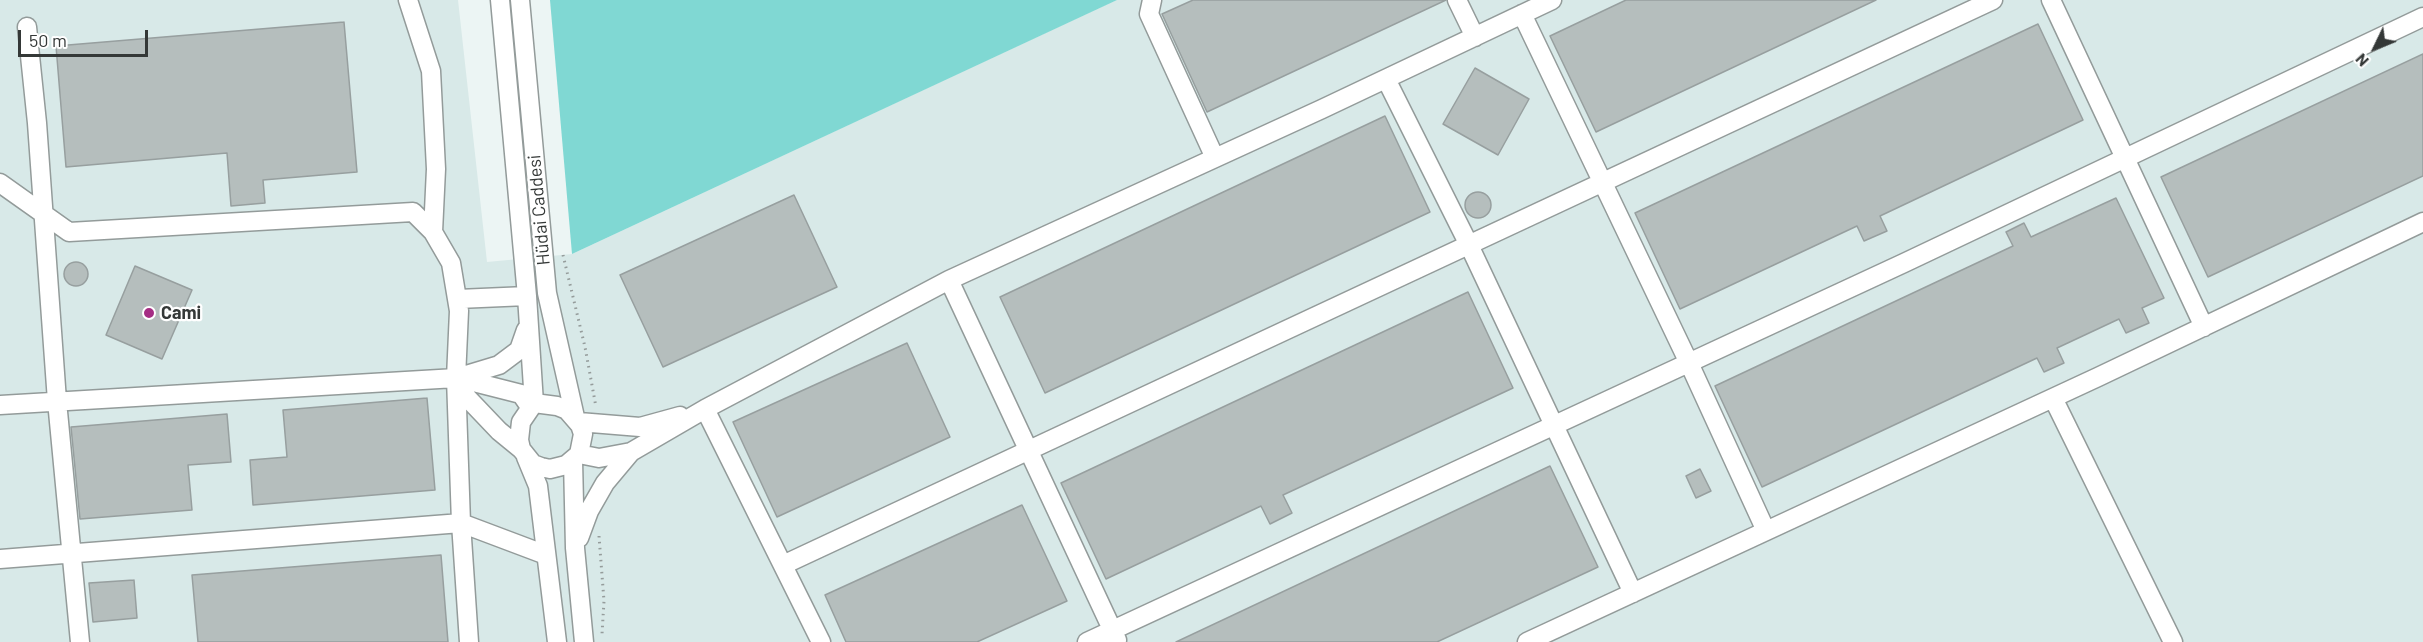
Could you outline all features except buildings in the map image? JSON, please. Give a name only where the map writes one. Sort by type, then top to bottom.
[{"type":"street","points":[[408,0],[431,71],[436,169],[433,232]]},
{"type":"street","name":"Hüdai Caddesi","points":[[500,0],[529,321],[532,405]]},
{"type":"street","name":"Hüdai Caddesi","points":[[520,0],[547,293],[577,420]]},
{"type":"street","points":[[1152,0],[1149,14],[1215,158]]},
{"type":"street","points":[[1457,0],[1474,37]]},
{"type":"street","points":[[457,383],[499,431],[533,464],[550,469],[566,465],[576,457],[599,458],[631,452],[705,409],[949,280],[1552,0]]},
{"type":"street","points":[[783,565],[1993,0]]},
{"type":"street","points":[[2051,0],[2204,327]]},
{"type":"street","points":[[1522,14],[1767,531]]},
{"type":"street","points":[[1087,642],[1115,636],[1554,426],[2423,17]]},
{"type":"street","points":[[27,27],[37,123],[57,401],[80,642]]},
{"type":"street","points":[[1386,79],[1469,245],[1633,593]]},
{"type":"street","points":[[0,183],[69,232],[413,212],[433,232],[451,264],[458,300],[457,383],[461,523],[469,642]]},
{"type":"street","points":[[1527,642],[2054,398],[2423,222]]},
{"type":"street","points":[[949,280],[1115,636]]},
{"type":"street","points":[[458,300],[527,296]]},
{"type":"street","points":[[457,383],[499,365],[519,350],[529,321]]},
{"type":"street","points":[[0,405],[457,383],[520,394],[532,405],[557,406],[567,410],[577,420],[583,434],[576,457],[575,548],[584,642]]},
{"type":"street","points":[[2054,398],[2173,642]]},
{"type":"street","points":[[532,405],[521,422],[519,440],[538,486],[557,642]]},
{"type":"street","points":[[577,420],[598,425],[640,427],[705,409]]},
{"type":"street","points":[[705,409],[821,642]]},
{"type":"street","points":[[575,548],[589,511],[605,483],[631,452]]},
{"type":"street","points":[[0,559],[461,523],[546,555]]},
{"type":"path","points":[[560,244],[585,347],[598,425]]},
{"type":"path","points":[[598,530],[604,601],[602,642]]},
{"type":"shaded area","points":[[0,0],[458,0],[487,262],[572,254],[1116,0],[2423,0],[2423,642],[0,642]]},
{"type":"shaded area","points":[[550,0],[1117,0],[572,254]]},
{"type":"place","name":"Cami","points":[[149,313]]}]
